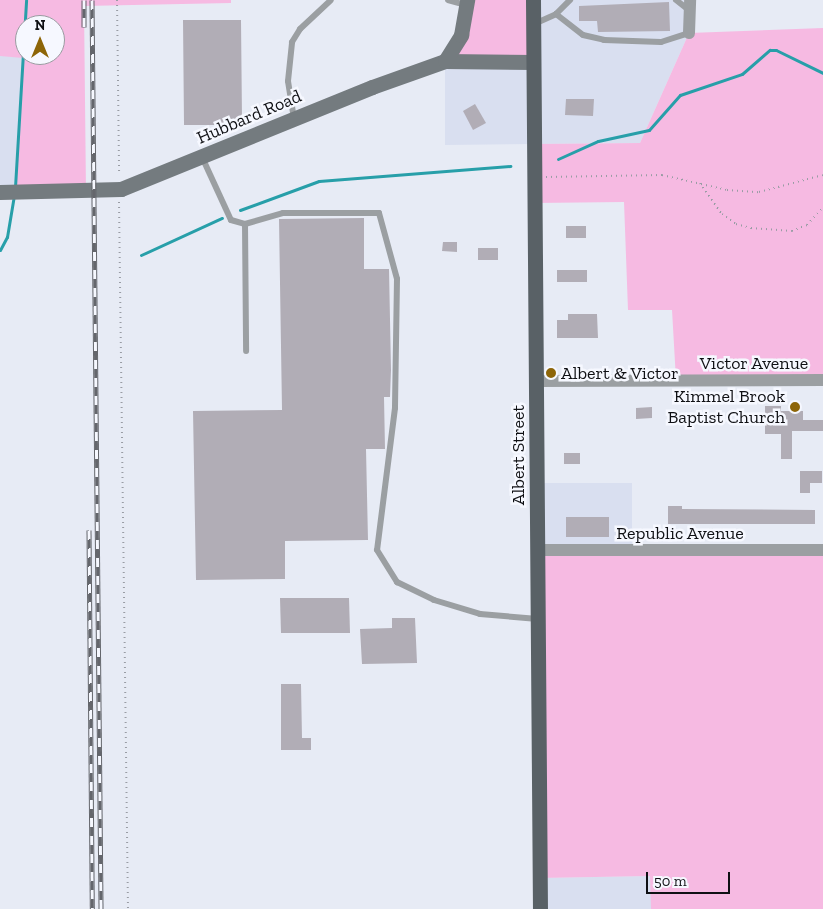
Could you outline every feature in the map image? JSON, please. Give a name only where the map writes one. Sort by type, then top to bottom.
[{"type":"main road","name":"Albert Street","points":[[532,0],[540,909]]},
{"type":"street","points":[[445,61],[461,35],[467,2]]},
{"type":"street","points":[[689,33],[690,5]]},
{"type":"street","name":"Hubbard Road","points":[[0,192],[119,190],[294,118],[445,61]]},
{"type":"street","points":[[445,61],[533,62]]},
{"type":"street","name":"Victor Avenue","points":[[536,381],[823,380]]},
{"type":"street","name":"Republic Avenue","points":[[537,550],[823,550]]},
{"type":"lane","points":[[294,118],[288,81],[292,42],[300,28],[331,0]]},
{"type":"lane","points":[[448,0],[467,2]]},
{"type":"lane","points":[[533,24],[556,14],[570,0]]},
{"type":"lane","points":[[676,0],[690,5]]},
{"type":"lane","points":[[556,14],[583,35],[604,40],[661,42],[689,33]]},
{"type":"lane","points":[[202,157],[231,220],[245,224],[283,213],[379,213],[398,279],[395,408],[377,550],[397,582],[434,600],[480,614],[538,619]]},
{"type":"lane","points":[[245,224],[246,351]]},
{"type":"path","points":[[117,0],[128,909]]},
{"type":"path","points":[[534,178],[654,175],[700,182],[727,190],[759,192],[823,175]]},
{"type":"path","points":[[700,182],[722,214],[736,224],[751,228],[792,231],[807,225],[823,207]]},
{"type":"shaded area","points":[[0,0],[231,0],[231,3],[84,6],[86,192],[15,192],[23,65],[65,65],[65,15],[15,15],[15,57],[0,56]]},
{"type":"shaded area","points":[[467,0],[690,0],[689,33],[640,143],[445,145],[445,61]]},
{"type":"shaded area","points":[[467,0],[533,0],[533,62],[445,61]]},
{"type":"shaded area","points":[[823,28],[823,380],[676,380],[672,310],[628,310],[624,202],[534,203],[533,144],[640,143],[689,33]]},
{"type":"shaded area","points":[[0,56],[15,56],[15,65],[22,65],[15,192],[0,192]]},
{"type":"shaded area","points":[[537,483],[632,483],[632,550],[537,550]]},
{"type":"shaded area","points":[[537,550],[823,550],[823,909],[651,909],[650,876],[540,878]]},
{"type":"shaded area","points":[[651,876],[651,909],[540,909],[540,878]]},
{"type":"building","points":[[669,2],[670,31],[598,32],[597,21],[579,21],[579,6]]},
{"type":"building","points":[[183,20],[241,20],[242,119],[228,119],[228,125],[184,125]]},
{"type":"building","points":[[566,99],[594,99],[593,116],[565,115]]},
{"type":"building","points":[[475,104],[486,123],[473,130],[463,111]]},
{"type":"building","points":[[364,218],[364,269],[389,269],[391,370],[390,397],[384,397],[385,449],[366,449],[368,540],[285,541],[285,579],[196,580],[193,411],[282,410],[279,219]]},
{"type":"building","points":[[566,226],[586,226],[586,238],[566,238]]},
{"type":"building","points":[[443,242],[457,242],[457,252],[442,251]]},
{"type":"building","points":[[478,248],[498,248],[498,260],[478,260]]},
{"type":"building","points":[[557,270],[587,270],[587,282],[557,282]]},
{"type":"building","points":[[568,314],[597,314],[598,338],[557,338],[557,320],[568,320]]},
{"type":"building","points":[[765,406],[781,406],[781,411],[803,411],[803,420],[823,420],[823,431],[792,431],[792,459],[781,459],[781,434],[765,434]]},
{"type":"building","points":[[652,407],[652,418],[636,419],[636,408]]},
{"type":"building","points":[[564,453],[580,453],[580,464],[564,464]]},
{"type":"building","points":[[800,471],[822,471],[822,483],[810,483],[810,493],[800,493]]},
{"type":"building","points":[[668,506],[682,506],[682,509],[815,510],[815,524],[668,524]]},
{"type":"building","points":[[566,517],[609,517],[609,537],[566,537]]},
{"type":"building","points":[[280,598],[349,598],[350,633],[281,633]]},
{"type":"building","points":[[392,618],[415,618],[417,663],[362,664],[360,629],[392,628]]},
{"type":"building","points":[[281,684],[301,684],[302,738],[311,738],[311,750],[281,750]]},
{"type":"waterway","points":[[15,187],[26,0]]},
{"type":"waterway","points":[[558,159],[598,141],[649,130],[680,95],[742,74],[770,50],[776,50],[823,73]]},
{"type":"waterway","points":[[240,210],[319,181],[510,166]]},
{"type":"waterway","points":[[0,250],[7,237],[14,195]]},
{"type":"waterway","points":[[141,255],[222,218]]},
{"type":"railway","points":[[84,0],[84,27]]},
{"type":"railway","points":[[92,0],[101,909]]},
{"type":"railway","points":[[89,530],[92,909]]},
{"type":"place","name":"Albert & Victor","points":[[551,373]]},
{"type":"place","name":"Kimmel Brook Baptist Church","points":[[795,407]]}]
